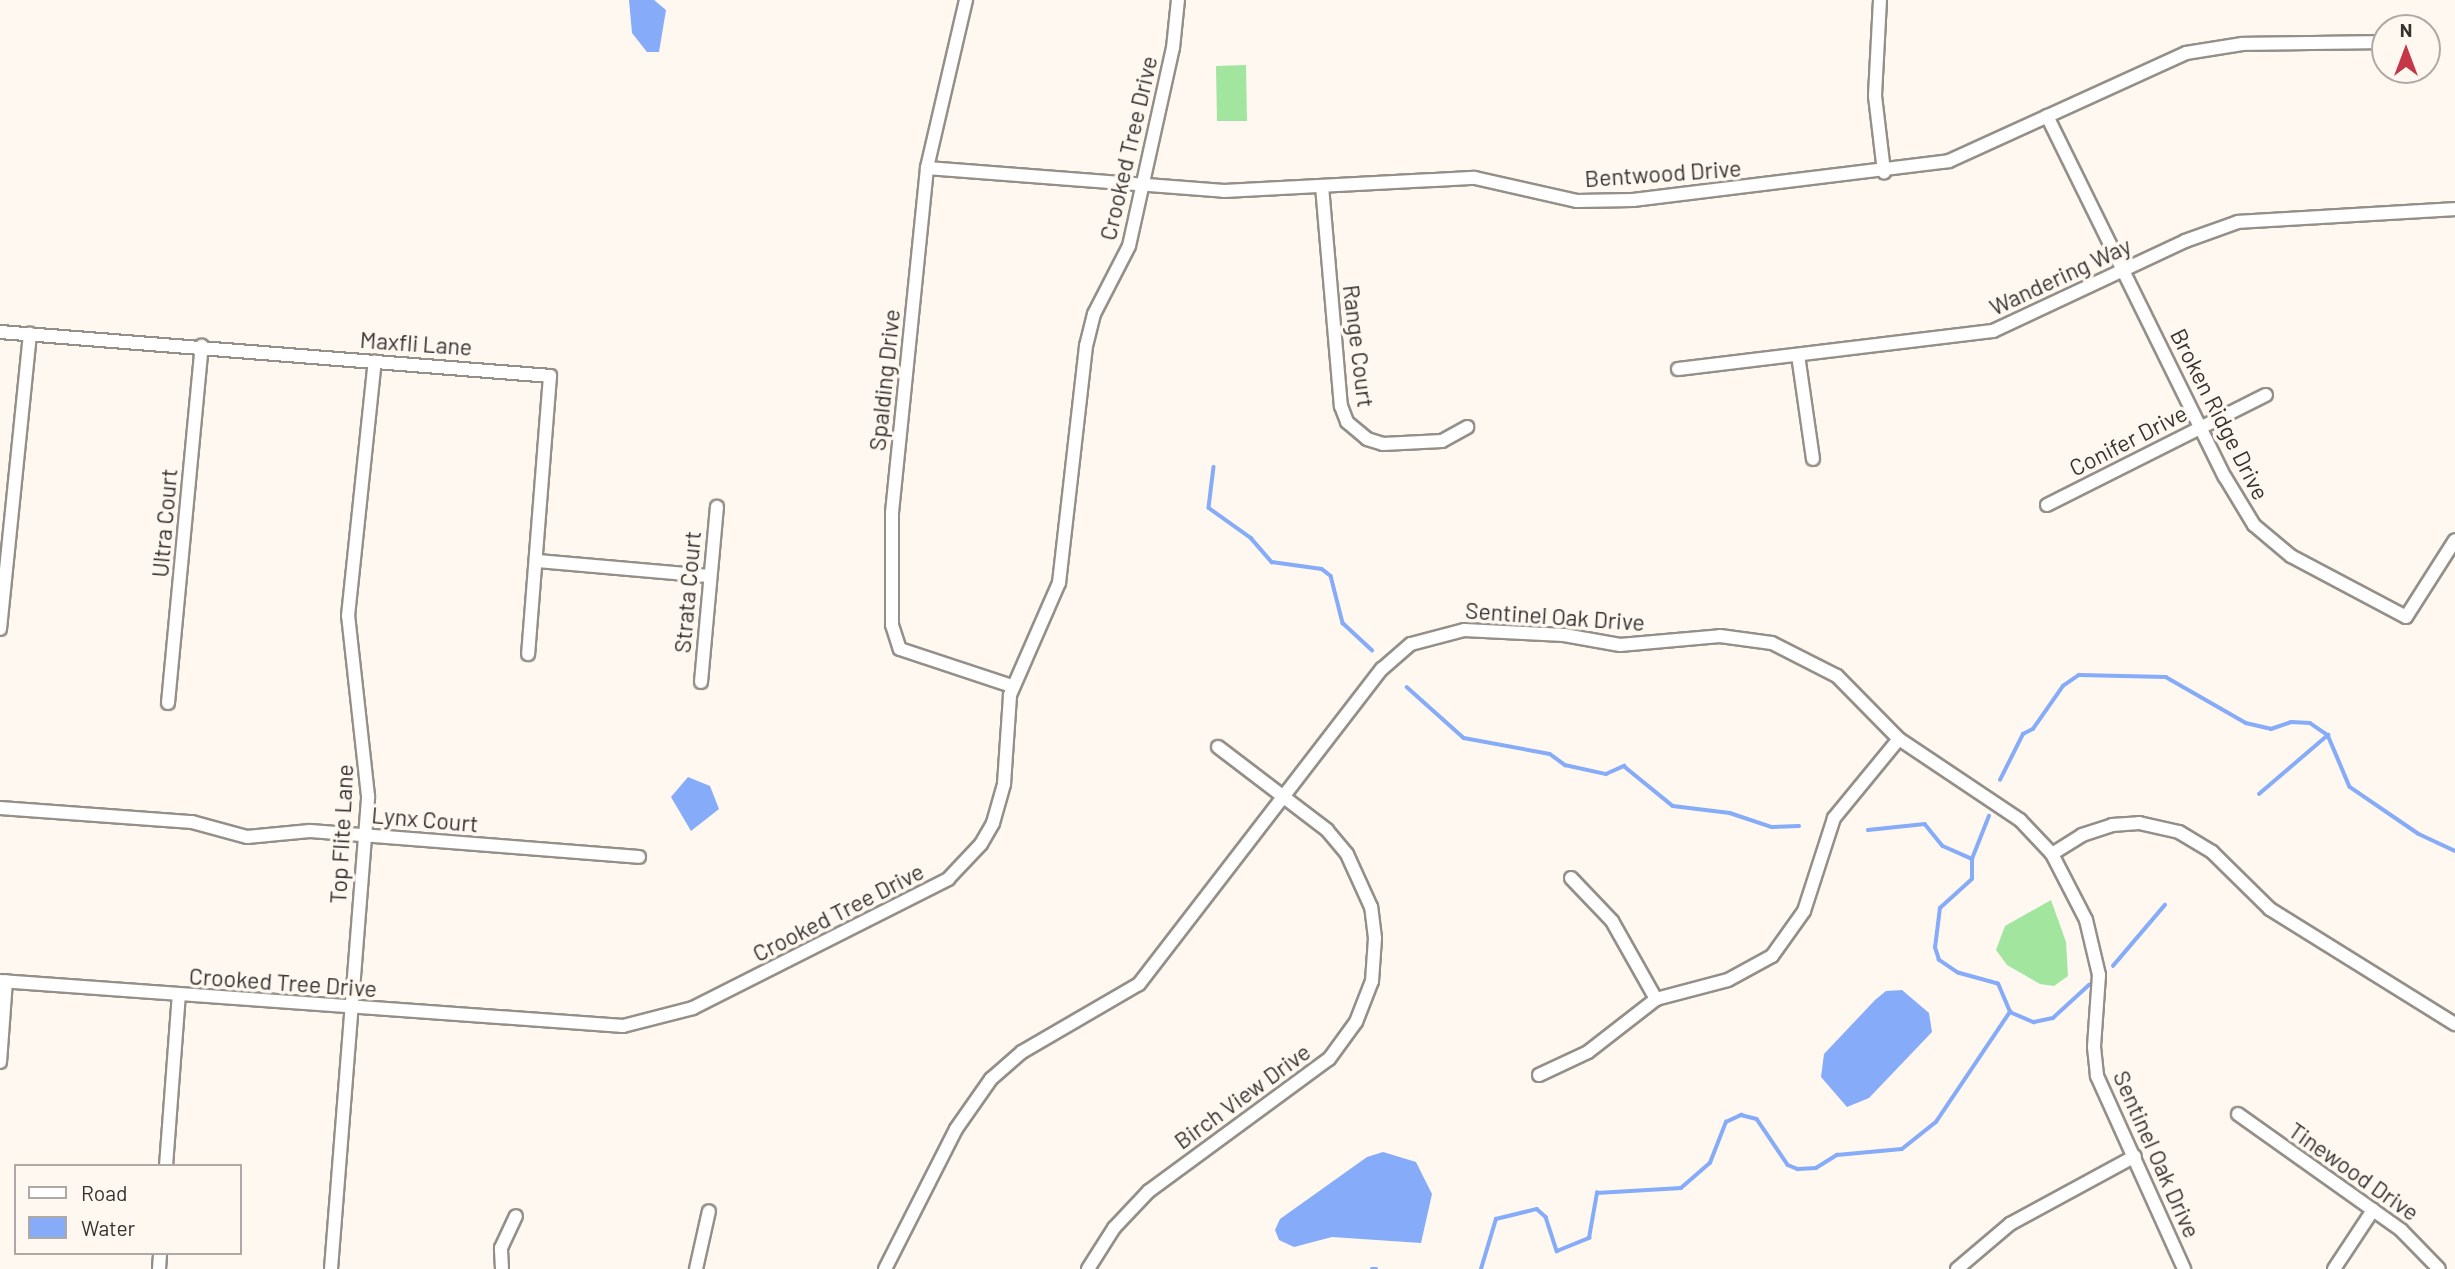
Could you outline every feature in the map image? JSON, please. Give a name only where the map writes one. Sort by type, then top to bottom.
[{"type":"street","name":"Spalding Drive","points":[[967,0],[927,168],[892,513],[894,643],[914,655],[1013,686]]},
{"type":"street","name":"Crooked Tree Drive","points":[[3,981],[598,1027],[647,1024],[693,1008],[906,905],[948,879],[986,838],[1003,784],[1013,686],[1059,583],[1086,346],[1094,314],[1129,246],[1173,48],[1178,0]]},
{"type":"street","points":[[1880,0],[1875,96],[1884,172]]},
{"type":"street","name":"Bentwood Drive","points":[[927,168],[1235,191],[1475,178],[1553,197],[1601,202],[1884,172],[1956,159],[2186,53],[2242,44],[2371,42]]},
{"type":"street","name":"Broken Ridge Drive","points":[[2047,116],[2240,505],[2271,542],[2398,617],[2413,614],[2455,540]]},
{"type":"street","name":"Range Court","points":[[1322,186],[1341,406],[1348,422],[1367,439],[1383,444],[1442,441],[1466,427]]},
{"type":"street","name":"Wandering Way","points":[[1678,369],[1993,331],[2238,222],[2455,209]]},
{"type":"street","name":"Maxfli Lane","points":[[0,332],[202,346],[550,376],[538,561],[528,653]]},
{"type":"street","points":[[0,629],[30,334]]},
{"type":"street","name":"Ultra Court","points":[[168,703],[202,346]]},
{"type":"street","points":[[1798,355],[1814,460]]},
{"type":"street","name":"Top Flite Lane","points":[[331,1269],[368,771],[349,659],[348,616],[375,361]]},
{"type":"street","name":"Conifer Drive","points":[[2047,505],[2266,395]]},
{"type":"street","name":"Strata Court","points":[[701,682],[716,507]]},
{"type":"street","points":[[538,561],[708,576]]},
{"type":"street","name":"Sentinel Oak Drive","points":[[885,1269],[978,1094],[1022,1052],[1139,984],[1391,659],[1423,638],[1464,629],[1564,635],[1620,645],[1720,636],[1772,643],[1837,676],[1899,739],[2020,820],[2052,854],[2091,937],[2101,990],[2094,1061],[2106,1102],[2135,1156],[2184,1269]]},
{"type":"street","points":[[1539,1075],[1588,1052],[1656,999],[1728,980],[1772,957],[1804,911],[1822,845],[1839,810],[1899,739]]},
{"type":"street","name":"Birch View Drive","points":[[1088,1269],[1135,1204],[1329,1059],[1362,1010],[1376,950],[1367,893],[1338,841],[1218,747]]},
{"type":"street","name":"Lynx Court","points":[[0,808],[192,822],[247,837],[298,831],[639,857]]},
{"type":"street","points":[[2052,854],[2112,825],[2153,825],[2179,832],[2212,852],[2270,909],[2455,1024]]},
{"type":"street","points":[[1571,878],[1612,921],[1656,999]]},
{"type":"street","points":[[0,1062],[3,981]]},
{"type":"street","points":[[166,1164],[179,995]]},
{"type":"street","name":"Tinewood Drive","points":[[2238,1114],[2421,1245],[2439,1269]]},
{"type":"street","points":[[1957,1269],[2010,1224],[2135,1156]]},
{"type":"street","points":[[2334,1269],[2373,1210]]},
{"type":"street","points":[[696,1269],[709,1212]]},
{"type":"street","points":[[502,1269],[501,1248],[516,1216]]},
{"type":"green space","points":[[1246,65],[1247,121],[1217,121],[1216,66]]},
{"type":"green space","points":[[2051,900],[2066,942],[2068,976],[2054,986],[2040,984],[2007,965],[1996,950],[2005,926]]},
{"type":"water","points":[[629,0],[654,0],[666,10],[659,52],[647,52],[632,33]]},
{"type":"water","points":[[688,777],[710,786],[719,809],[691,831],[671,797]]},
{"type":"water","points":[[1902,990],[1929,1013],[1932,1032],[1869,1098],[1847,1107],[1821,1077],[1824,1054],[1875,1000],[1886,991]]},
{"type":"water","points":[[1383,1152],[1416,1162],[1432,1194],[1421,1243],[1332,1237],[1294,1247],[1279,1240],[1275,1230],[1280,1219],[1367,1157]]},
{"type":"waterway","points":[[1214,467],[1209,508],[1251,538],[1272,562],[1322,569],[1331,576],[1343,623],[1372,650]]},
{"type":"waterway","points":[[2000,780],[2023,734],[2033,729],[2063,686],[2079,675],[2166,677],[2246,723],[2271,729],[2291,722],[2310,723],[2328,735],[2350,787],[2419,834],[2455,851]]},
{"type":"waterway","points":[[1407,687],[1464,738],[1550,754],[1565,765],[1606,774],[1624,766],[1673,806],[1730,813],[1772,827],[1799,826]]},
{"type":"waterway","points":[[2259,794],[2328,735]]},
{"type":"waterway","points":[[1481,1269],[1496,1219],[1537,1209],[1546,1217],[1557,1251],[1589,1238],[1597,1193],[1681,1188],[1710,1163],[1726,1122],[1741,1115],[1757,1119],[1788,1165],[1798,1169],[1816,1168],[1837,1155],[1902,1149],[1936,1122],[2010,1012],[1998,984],[1958,973],[1939,960],[1935,948],[1940,908],[1972,879],[1972,859],[1989,816]]},
{"type":"waterway","points":[[1868,830],[1925,824],[1943,846],[1972,859]]},
{"type":"waterway","points":[[2113,966],[2165,905]]},
{"type":"waterway","points":[[2010,1012],[2034,1022],[2053,1018],[2089,985]]}]
